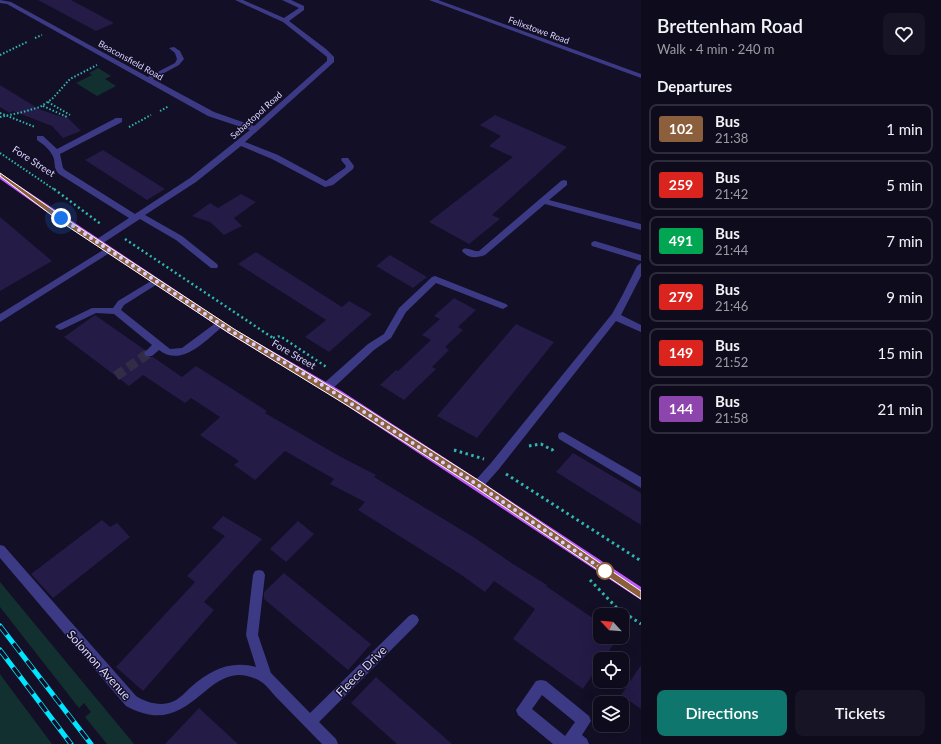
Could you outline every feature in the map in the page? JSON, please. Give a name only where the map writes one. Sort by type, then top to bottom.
[{"type":"main road","name":"Fore Street","points":[[0,174],[97,243],[220,324],[326,388],[478,485],[577,553],[641,594]]},
{"type":"street","name":"Sebastopol Road","points":[[97,243],[193,180],[240,143],[330,62],[331,58],[324,50],[285,20],[238,0]]},
{"type":"street","points":[[285,20],[302,9],[302,7],[286,0]]},
{"type":"street","name":"Felixstowe Road","points":[[432,0],[641,76]]},
{"type":"street","name":"Beaconsfield Road","points":[[0,1],[9,3],[211,114],[255,129]]},
{"type":"street","points":[[147,80],[177,64],[181,56],[172,48]]},
{"type":"street","points":[[56,154],[119,120]]},
{"type":"street","points":[[40,138],[49,144],[58,157],[59,169],[62,172],[137,217],[179,238],[214,266]]},
{"type":"street","points":[[240,143],[275,157],[325,184],[330,183],[349,169],[350,166],[344,160]]},
{"type":"street","points":[[466,251],[472,254],[482,253],[564,183]]},
{"type":"street","points":[[544,201],[641,227]]},
{"type":"street","points":[[595,244],[641,258]]},
{"type":"street","points":[[0,319],[108,250]]},
{"type":"street","points":[[478,485],[615,316],[627,296],[641,266]]},
{"type":"street","points":[[326,388],[371,347],[388,336],[402,310],[435,279],[503,306]]},
{"type":"street","points":[[116,311],[121,303],[156,282]]},
{"type":"street","points":[[60,327],[95,310],[116,311],[168,352],[177,353],[185,351],[220,324]]},
{"type":"street","points":[[615,316],[641,329]]},
{"type":"street","points":[[148,353],[159,345]]},
{"type":"street","points":[[563,436],[641,483]]},
{"type":"street","name":"Solomon Avenue","points":[[0,550],[131,701],[142,708],[153,711],[180,705],[210,678],[221,672],[232,669],[254,672],[266,677],[331,744]]},
{"type":"street","name":"Solomon Avenue","points":[[259,575],[252,635],[266,677]]},
{"type":"street","name":"Fleece Drive","points":[[310,722],[413,620]]},
{"type":"path","points":[[0,55],[27,42]]},
{"type":"path","points":[[0,117],[32,110],[43,105],[55,98],[67,82],[110,59]]},
{"type":"path","points":[[48,102],[70,116]]},
{"type":"path","points":[[43,105],[67,117]]},
{"type":"path","name":"Fore Street","points":[[0,153],[70,200],[78,208],[85,211],[94,219],[273,338],[280,336],[340,376]]},
{"type":"path","points":[[507,450],[541,444],[552,450],[563,436]]},
{"type":"path","points":[[577,553],[580,570],[616,608],[641,624]]},
{"type":"green space","points":[[98,68],[111,76],[105,79],[116,86],[97,96],[76,83],[92,75],[89,73]]},
{"type":"green space","points":[[0,582],[134,744],[107,744],[85,717],[91,712],[84,703],[79,708],[0,607]]},
{"type":"green space","points":[[0,674],[5,681],[52,744],[0,744]]},
{"type":"building","points":[[38,0],[71,0],[114,23],[96,31]]},
{"type":"building","points":[[0,85],[39,109],[62,117],[65,115],[81,131],[63,138],[52,126],[13,111],[10,113],[0,107]]},
{"type":"building","points":[[495,115],[567,147],[492,215],[500,219],[469,244],[429,222],[513,157],[489,146],[501,136],[480,125]]},
{"type":"building","points":[[103,150],[165,189],[147,200],[85,160]]},
{"type":"building","points":[[241,194],[256,202],[234,218],[242,226],[224,235],[210,222],[192,216],[210,203],[218,208]]},
{"type":"building","points":[[0,217],[52,261],[0,291]]},
{"type":"building","points":[[256,252],[342,307],[349,301],[372,314],[329,352],[305,337],[326,320],[238,264]]},
{"type":"building","points":[[390,255],[427,277],[413,288],[376,266]]},
{"type":"building","points":[[454,298],[476,310],[458,327],[463,330],[445,347],[449,350],[432,367],[436,369],[404,400],[380,385],[396,370],[398,371],[431,340],[422,335],[440,319],[434,316]]},
{"type":"building","points":[[95,315],[145,350],[143,353],[145,357],[153,357],[182,377],[196,366],[267,411],[265,413],[341,457],[376,475],[374,477],[475,538],[547,585],[546,586],[593,618],[593,644],[614,644],[608,652],[593,652],[593,674],[583,689],[513,639],[535,609],[494,581],[485,592],[460,574],[358,510],[365,502],[330,484],[334,479],[285,451],[255,480],[234,465],[239,461],[200,435],[220,417],[191,398],[185,403],[143,375],[129,386],[64,337]]},
{"type":"building","points":[[516,324],[554,342],[477,438],[437,416]]},
{"type":"building","points":[[573,453],[641,493],[641,525],[556,472]]},
{"type":"building","points":[[223,516],[262,539],[204,602],[214,610],[143,691],[116,667],[195,582],[187,576],[225,536],[212,528]]},
{"type":"building","points":[[102,520],[110,527],[117,523],[130,537],[53,598],[31,574]]},
{"type":"building","points":[[298,521],[314,534],[286,562],[270,549]]},
{"type":"building","points":[[284,573],[371,644],[348,670],[264,599],[264,592]]},
{"type":"building","points":[[641,665],[641,709],[629,701],[629,696],[621,695],[626,688],[629,688],[629,683]]},
{"type":"building","points":[[376,677],[452,744],[397,744],[351,703]]},
{"type":"building","points":[[199,708],[238,744],[165,744]]},
{"type":"tunnel","points":[[116,376],[149,353]]},
{"type":"railway","points":[[0,626],[91,744]]},
{"type":"railway","points":[[0,650],[71,744]]},
{"type":"bus line","name":"102","points":[[0,175],[61,218],[231,331],[294,368],[478,485],[577,553],[641,594]]},
{"type":"route","points":[[61,218],[231,331],[316,381],[478,485],[605,571]]}]
